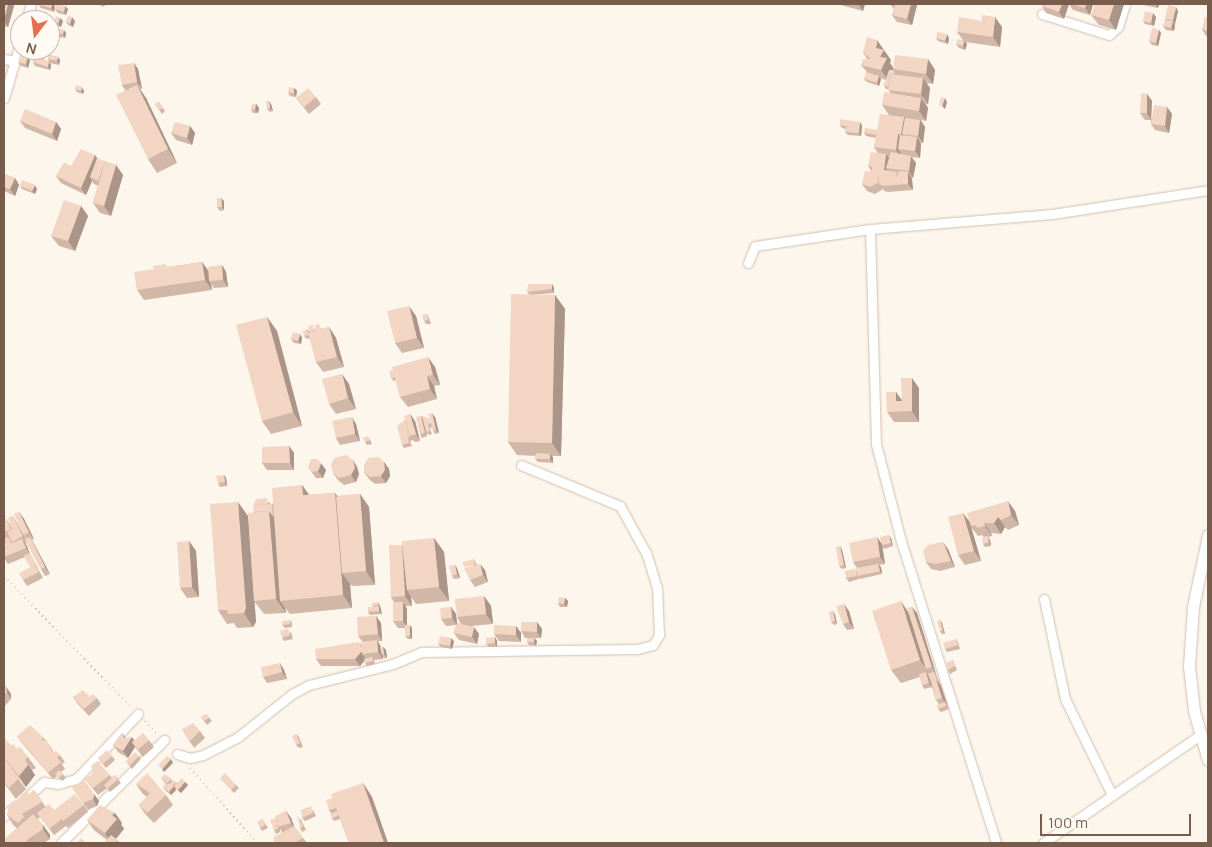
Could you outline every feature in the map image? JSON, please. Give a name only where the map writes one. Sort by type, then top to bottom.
[{"type":"street","points":[[1042,14],[1109,36],[1118,27],[1125,4]]},
{"type":"street","points":[[4,59],[15,61],[4,98]]},
{"type":"street","points":[[748,263],[754,246],[870,229],[1052,214],[1208,190]]},
{"type":"street","points":[[870,229],[876,444],[901,541],[996,843]]},
{"type":"street","points":[[177,754],[190,758],[203,755],[238,736],[292,694],[310,685],[393,664],[421,652],[617,649],[653,645],[658,635],[657,588],[646,553],[620,506],[521,465]]},
{"type":"street","points":[[1208,535],[1190,642],[1190,689],[1200,735],[1208,760]]},
{"type":"street","points":[[1044,599],[1065,700],[1112,795]]},
{"type":"street","points":[[4,816],[44,782],[58,784],[76,779],[138,714]]},
{"type":"street","points":[[1043,843],[1200,735]]},
{"type":"street","points":[[62,843],[164,740]]},
{"type":"building","points":[[4,4],[8,4],[4,20]]},
{"type":"building","points":[[39,4],[52,4],[51,8]]},
{"type":"building","points":[[57,4],[65,6],[64,12],[55,9]]},
{"type":"building","points":[[890,4],[911,4],[907,19],[892,15],[895,5]]},
{"type":"building","points":[[1042,4],[1062,4],[1059,12],[1042,6]]},
{"type":"building","points":[[1071,4],[1086,4],[1085,8]]},
{"type":"building","points":[[1095,4],[1114,4],[1109,20],[1091,15]]},
{"type":"building","points":[[1168,5],[1176,7],[1173,20],[1165,19]]},
{"type":"building","points":[[1145,11],[1153,13],[1151,23],[1143,21]]},
{"type":"building","points":[[982,15],[995,17],[993,37],[957,32],[959,17],[982,21]]},
{"type":"building","points":[[68,16],[72,17],[70,24],[66,22]]},
{"type":"building","points":[[1205,17],[1208,18],[1208,31],[1202,29]]},
{"type":"building","points":[[1165,20],[1173,21],[1171,28],[1163,26]]},
{"type":"building","points":[[1152,28],[1159,30],[1156,43],[1149,41]]},
{"type":"building","points":[[937,32],[947,34],[945,41],[936,38]]},
{"type":"building","points":[[867,37],[877,40],[876,48],[884,50],[880,57],[887,58],[881,70],[861,65],[863,59],[871,59],[863,52]]},
{"type":"building","points":[[958,39],[964,41],[963,46],[956,44]]},
{"type":"building","points":[[895,55],[928,59],[926,74],[893,69]]},
{"type":"building","points":[[19,60],[27,60],[26,64],[18,62]]},
{"type":"building","points":[[33,60],[49,61],[48,67],[33,62]]},
{"type":"building","points":[[134,63],[137,82],[122,85],[118,65]]},
{"type":"building","points":[[889,70],[894,70],[894,74],[890,74],[888,87],[884,85]]},
{"type":"building","points":[[866,72],[879,76],[877,83],[864,79]]},
{"type":"building","points":[[890,74],[923,78],[921,94],[888,90]]},
{"type":"building","points":[[76,85],[82,87],[81,91],[75,89]]},
{"type":"building","points":[[137,85],[168,149],[148,159],[116,95]]},
{"type":"building","points":[[289,87],[294,88],[294,93],[288,93]]},
{"type":"building","points":[[308,88],[316,97],[304,107],[296,98]]},
{"type":"building","points":[[884,92],[921,98],[919,111],[882,105]]},
{"type":"building","points":[[1141,93],[1147,94],[1147,113],[1140,113]]},
{"type":"building","points":[[941,97],[945,98],[942,106],[939,105]]},
{"type":"building","points":[[266,101],[269,101],[270,108],[267,109]]},
{"type":"building","points":[[159,102],[163,108],[159,110],[155,104]]},
{"type":"building","points":[[252,104],[256,104],[255,110],[251,109]]},
{"type":"building","points":[[1154,105],[1167,107],[1165,126],[1151,124]]},
{"type":"building","points":[[25,109],[56,122],[52,134],[20,121]]},
{"type":"building","points":[[880,114],[904,117],[901,134],[898,134],[896,150],[874,147]]},
{"type":"building","points":[[905,118],[920,120],[918,136],[902,134]]},
{"type":"building","points":[[840,119],[860,122],[859,133],[845,132],[846,127],[850,127],[840,125]]},
{"type":"building","points":[[175,122],[190,126],[187,138],[171,133]]},
{"type":"building","points":[[865,128],[877,130],[876,135],[864,133]]},
{"type":"building","points":[[900,135],[917,137],[915,151],[898,149]]},
{"type":"building","points":[[81,149],[95,155],[81,188],[56,176],[64,162],[71,166]]},
{"type":"building","points":[[871,152],[886,154],[884,170],[897,172],[896,179],[899,171],[908,172],[908,184],[883,186],[879,184],[879,175],[878,183],[870,187],[862,184],[865,171],[872,172],[872,167],[868,166]]},
{"type":"building","points":[[891,152],[911,156],[909,171],[886,168]]},
{"type":"building","points":[[97,158],[106,162],[98,181],[90,177]]},
{"type":"building","points":[[105,162],[116,165],[104,206],[93,203]]},
{"type":"building","points":[[4,174],[15,178],[10,189],[4,187]]},
{"type":"building","points":[[22,180],[35,185],[32,191],[20,186]]},
{"type":"building","points":[[217,198],[221,198],[222,207],[217,207]]},
{"type":"building","points":[[64,200],[81,206],[68,241],[51,236]]},
{"type":"building","points":[[202,262],[205,280],[137,290],[134,272]]},
{"type":"building","points":[[166,264],[167,267],[154,269],[153,266]]},
{"type":"building","points":[[222,265],[223,280],[209,281],[208,267]]},
{"type":"building","points":[[528,284],[552,284],[552,289],[527,292]]},
{"type":"building","points":[[511,294],[555,295],[552,443],[508,442]]},
{"type":"building","points":[[409,306],[417,338],[395,343],[387,311]]},
{"type":"building","points":[[427,314],[428,320],[424,321],[422,315]]},
{"type":"building","points":[[267,317],[293,412],[262,421],[236,325]]},
{"type":"building","points":[[319,324],[321,330],[316,331],[315,325]]},
{"type":"building","points":[[313,325],[314,331],[310,332],[308,326]]},
{"type":"building","points":[[329,327],[337,357],[316,362],[308,333]]},
{"type":"building","points":[[307,329],[308,335],[304,336],[303,331]]},
{"type":"building","points":[[293,332],[300,334],[298,341],[291,339]]},
{"type":"building","points":[[428,357],[433,375],[427,376],[430,389],[400,397],[392,367]]},
{"type":"building","points":[[393,370],[395,377],[391,378],[389,371]]},
{"type":"building","points":[[342,374],[348,398],[329,404],[322,379]]},
{"type":"building","points":[[901,378],[912,378],[912,411],[887,412],[886,392],[896,392],[896,401],[902,401]]},
{"type":"building","points":[[432,413],[436,430],[433,431],[431,423],[428,424],[430,431],[426,432],[422,416],[430,420],[428,414]]},
{"type":"building","points":[[410,414],[416,434],[410,436],[404,416]]},
{"type":"building","points":[[421,416],[425,433],[420,434],[416,417]]},
{"type":"building","points":[[352,417],[355,434],[336,438],[332,421]]},
{"type":"building","points":[[405,420],[410,437],[408,437],[409,443],[402,445],[397,426]]},
{"type":"building","points":[[368,436],[370,440],[365,442],[363,438]]},
{"type":"building","points":[[289,446],[290,463],[262,463],[262,447]]},
{"type":"building","points":[[536,453],[550,454],[550,459],[535,459]]},
{"type":"building","points":[[346,455],[353,460],[355,468],[351,475],[339,478],[333,473],[331,465],[334,458]]},
{"type":"building","points":[[379,457],[384,462],[385,470],[381,476],[370,477],[364,472],[364,465],[368,458]]},
{"type":"building","points":[[311,459],[317,459],[321,463],[318,471],[312,472],[308,467]]},
{"type":"building","points":[[224,475],[225,482],[218,483],[216,476]]},
{"type":"building","points":[[302,485],[303,495],[335,493],[343,595],[280,601],[272,488]]},
{"type":"building","points":[[360,494],[366,571],[342,573],[336,497]]},
{"type":"building","points":[[267,498],[268,504],[255,505],[254,503],[256,499]]},
{"type":"building","points":[[1008,501],[1011,515],[1001,520],[998,517],[994,523],[984,523],[985,526],[977,528],[976,525],[971,526],[967,513]]},
{"type":"building","points":[[238,502],[246,608],[244,613],[228,614],[227,610],[218,610],[210,504]]},
{"type":"building","points":[[272,504],[273,516],[269,511],[254,512],[253,505]]},
{"type":"building","points":[[269,511],[276,599],[254,601],[248,513]]},
{"type":"building","points":[[19,512],[29,532],[24,535],[14,514]]},
{"type":"building","points":[[963,513],[974,551],[958,555],[948,517]]},
{"type":"building","points":[[13,516],[23,536],[12,542],[7,532],[12,529],[8,518]]},
{"type":"building","points":[[6,519],[11,529],[4,532],[4,520]]},
{"type":"building","points":[[889,535],[891,543],[882,545],[880,537]]},
{"type":"building","points":[[988,536],[989,542],[983,544],[982,537]]},
{"type":"building","points":[[8,537],[11,543],[7,545],[4,539]]},
{"type":"building","points":[[30,537],[45,567],[41,569],[25,540]]},
{"type":"building","points":[[877,537],[880,557],[853,562],[849,543]]},
{"type":"building","points":[[434,538],[439,587],[407,590],[402,541]]},
{"type":"building","points":[[22,539],[26,548],[4,557],[4,546]]},
{"type":"building","points":[[189,541],[192,587],[180,588],[177,542]]},
{"type":"building","points":[[943,542],[951,561],[935,564],[926,562],[923,551],[928,545]]},
{"type":"building","points":[[389,545],[402,545],[405,596],[391,597]]},
{"type":"building","points":[[840,546],[844,565],[839,566],[836,547]]},
{"type":"building","points":[[30,553],[36,566],[31,568],[24,555]]},
{"type":"building","points":[[474,559],[475,565],[464,567],[463,562]]},
{"type":"building","points":[[480,564],[483,575],[470,580],[464,568]]},
{"type":"building","points":[[878,564],[880,571],[858,576],[856,568]]},
{"type":"building","points":[[35,565],[39,572],[23,580],[19,573]]},
{"type":"building","points":[[455,565],[457,574],[452,576],[449,566]]},
{"type":"building","points":[[855,569],[857,576],[846,578],[845,571]]},
{"type":"building","points":[[484,596],[486,614],[457,617],[455,599]]},
{"type":"building","points":[[559,597],[565,598],[564,604],[558,603]]},
{"type":"building","points":[[901,601],[920,660],[891,670],[872,611]]},
{"type":"building","points":[[378,602],[378,605],[372,606],[372,603]]},
{"type":"building","points":[[393,602],[403,602],[403,621],[393,621]]},
{"type":"building","points":[[844,604],[849,622],[843,624],[836,606]]},
{"type":"building","points":[[379,606],[379,611],[368,612],[368,607]]},
{"type":"building","points":[[451,607],[452,618],[441,619],[440,608]]},
{"type":"building","points":[[912,607],[932,667],[926,669],[907,608]]},
{"type":"building","points":[[833,611],[835,621],[831,622],[829,612]]},
{"type":"building","points":[[376,616],[378,634],[358,636],[357,617]]},
{"type":"building","points":[[290,620],[290,624],[282,625],[282,621]]},
{"type":"building","points":[[940,620],[943,630],[940,631],[937,621]]},
{"type":"building","points":[[521,622],[537,622],[537,632],[521,631]]},
{"type":"building","points":[[457,623],[474,627],[472,637],[454,633]]},
{"type":"building","points":[[405,625],[410,625],[410,636],[405,636]]},
{"type":"building","points":[[494,625],[516,626],[516,635],[494,634]]},
{"type":"building","points":[[288,629],[290,635],[282,638],[280,631]]},
{"type":"building","points":[[440,636],[451,638],[450,646],[438,644]]},
{"type":"building","points":[[495,637],[495,643],[486,644],[486,638]]},
{"type":"building","points":[[528,638],[534,638],[534,642],[527,642]]},
{"type":"building","points":[[956,639],[958,645],[945,649],[943,643]]},
{"type":"building","points":[[377,640],[378,652],[362,654],[362,651],[355,659],[316,659],[315,649],[359,642],[361,648],[361,642]]},
{"type":"building","points":[[380,647],[383,647],[384,654],[382,655]]},
{"type":"building","points":[[372,657],[373,661],[365,663],[364,659]]},
{"type":"building","points":[[953,660],[955,666],[948,670],[945,663]]},
{"type":"building","points":[[280,663],[282,672],[263,677],[261,667]]},
{"type":"building","points":[[926,672],[929,683],[922,685],[919,674]]},
{"type":"building","points":[[934,672],[938,682],[936,679],[931,681],[928,674]]},
{"type":"building","points":[[936,679],[942,698],[936,700],[931,681]]},
{"type":"building","points":[[4,684],[7,692],[4,695]]},
{"type":"building","points":[[83,690],[90,697],[93,694],[97,698],[84,709],[73,697]]},
{"type":"building","points":[[945,702],[946,706],[938,709],[937,705]]},
{"type":"building","points":[[206,714],[209,718],[204,721],[201,717]]},
{"type":"building","points":[[193,723],[200,731],[190,741],[182,729]]},
{"type":"building","points":[[30,725],[43,737],[42,741],[46,739],[53,753],[56,751],[60,755],[57,758],[61,762],[48,773],[17,736]]},
{"type":"building","points":[[122,733],[124,738],[132,737],[123,751],[113,745]]},
{"type":"building","points":[[143,733],[149,740],[138,750],[132,742]]},
{"type":"building","points":[[296,734],[300,743],[296,745],[292,736]]},
{"type":"building","points":[[4,738],[10,746],[13,744],[17,749],[20,747],[28,757],[25,760],[28,765],[19,776],[4,758]]},
{"type":"building","points":[[107,750],[112,756],[103,764],[98,758]]},
{"type":"building","points":[[135,752],[139,756],[130,765],[126,761]]},
{"type":"building","points":[[167,756],[171,759],[162,769],[158,765]]},
{"type":"building","points":[[4,760],[19,778],[9,788],[4,782]]},
{"type":"building","points":[[97,761],[110,775],[93,788],[85,779],[93,773],[91,766]]},
{"type":"building","points":[[59,770],[63,774],[59,778],[55,774]]},
{"type":"building","points":[[147,773],[166,795],[147,813],[139,805],[150,793],[136,784]]},
{"type":"building","points":[[225,773],[236,785],[231,790],[220,778]]},
{"type":"building","points":[[165,774],[171,779],[167,783],[161,778]]},
{"type":"building","points":[[115,775],[118,779],[107,789],[104,785]]},
{"type":"building","points":[[182,778],[185,782],[178,790],[174,786]]},
{"type":"building","points":[[84,780],[94,794],[93,799],[83,803],[72,787]]},
{"type":"building","points":[[174,780],[176,783],[172,786],[170,783]]},
{"type":"building","points":[[168,783],[174,786],[169,792],[163,787]]},
{"type":"building","points":[[363,783],[384,843],[349,843],[331,794]]},
{"type":"building","points":[[34,790],[42,802],[22,814],[24,817],[18,823],[7,815],[8,808],[27,791],[29,794]]},
{"type":"building","points":[[75,794],[84,805],[49,829],[37,813],[49,804],[54,810]]},
{"type":"building","points":[[333,798],[336,808],[329,810],[326,800]]},
{"type":"building","points":[[100,805],[115,813],[112,815],[117,819],[105,833],[87,820]]},
{"type":"building","points":[[311,806],[313,813],[302,818],[301,810]]},
{"type":"building","points":[[286,811],[291,823],[278,827],[275,816]]},
{"type":"building","points":[[337,811],[339,815],[332,818],[330,814]]},
{"type":"building","points":[[33,814],[43,825],[43,829],[25,843],[8,843],[4,840]]},
{"type":"building","points":[[297,815],[303,826],[300,828]]},
{"type":"building","points":[[276,818],[278,829],[274,830],[270,820]]},
{"type":"building","points":[[262,819],[265,825],[260,828],[257,822]]},
{"type":"building","points":[[294,826],[303,838],[294,843],[274,842],[274,837]]},
{"type":"building","points":[[111,835],[118,840],[115,843],[104,843]]},
{"type":"building","points":[[81,838],[86,843],[77,843]]}]
